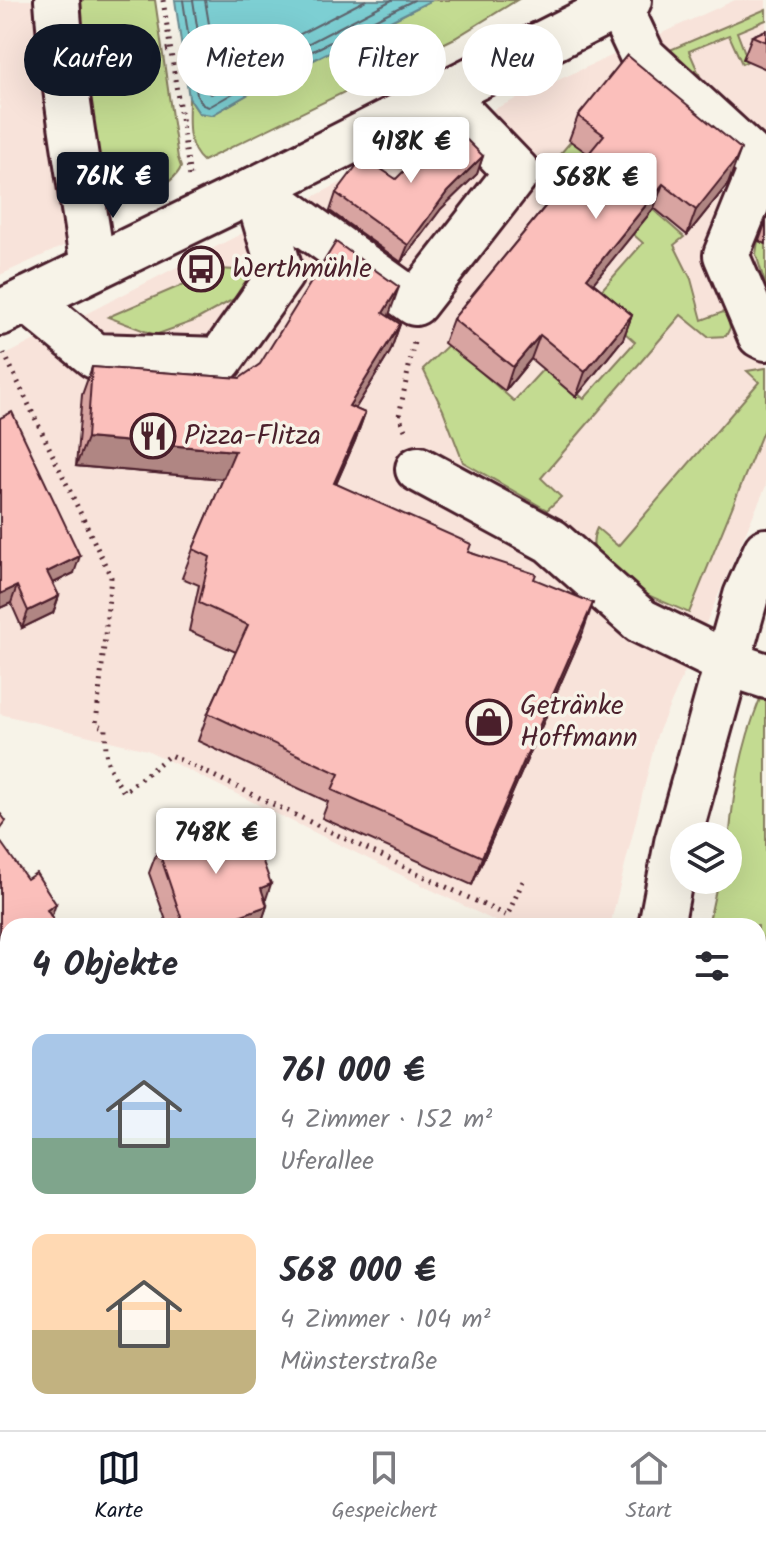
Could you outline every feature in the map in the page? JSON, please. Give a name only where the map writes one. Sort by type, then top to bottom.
[{"type":"main road","points":[[57,0],[59,24]]},
{"type":"main road","points":[[446,92],[629,2],[643,57],[764,161],[726,255],[764,333]]},
{"type":"main road","points":[[67,96],[93,267]]},
{"type":"main road","points":[[13,306],[256,189],[438,96]]},
{"type":"main road","points":[[256,189],[415,303],[517,172],[444,96]]},
{"type":"main road","points":[[13,306],[95,356],[220,360],[281,274],[256,189]]},
{"type":"main road","points":[[418,469],[551,541],[641,621],[747,670]]},
{"type":"main road","points":[[663,918],[677,843],[747,670],[746,596],[766,551]]},
{"type":"path","points":[[163,0],[196,217]]},
{"type":"path","points":[[161,51],[170,49]]},
{"type":"path","points":[[415,303],[417,327],[399,416],[418,469]]},
{"type":"path","points":[[0,344],[111,577],[96,724],[106,728],[105,751],[109,769],[124,792],[170,755],[507,916],[523,881]]},
{"type":"shaded area","points":[[0,0],[42,0],[45,24],[24,24],[24,96],[54,96],[72,242],[0,275]]},
{"type":"shaded area","points":[[735,0],[766,0],[766,486],[657,735],[612,918],[489,918],[147,750],[0,714],[0,358],[410,147],[523,96],[563,96],[563,78]]},
{"type":"green space","points":[[76,0],[155,0],[158,24],[79,24]]},
{"type":"green space","points":[[432,0],[517,0],[478,24],[462,24],[462,34],[446,42],[446,24],[385,24]]},
{"type":"green space","points":[[766,9],[766,20],[737,32],[748,61],[742,64],[729,35],[689,51],[700,76],[696,81],[676,61],[670,50]]},
{"type":"green space","points":[[161,41],[181,167],[161,187],[131,199],[113,200],[97,180],[87,96],[161,96]]},
{"type":"green space","points":[[329,52],[329,96],[336,96],[203,161],[197,155],[189,132],[189,98],[199,113],[212,115],[245,96],[313,96],[313,60]]},
{"type":"green space","points":[[573,139],[684,237],[674,245],[691,279],[702,320],[726,311],[730,328],[726,336],[708,337],[681,315],[541,478],[561,497],[547,510],[463,462],[423,369],[449,344],[514,401],[546,366],[584,399],[635,342],[591,302],[643,243],[583,190],[549,167]]},
{"type":"green space","points":[[758,241],[766,244],[766,287],[756,254]]},
{"type":"green space","points":[[219,269],[252,271],[234,299],[194,321],[155,335],[108,317]]},
{"type":"green space","points":[[766,368],[766,424],[689,613],[623,582],[608,571],[598,558],[593,544],[597,528],[618,546],[759,382],[747,371]]},
{"type":"green space","points":[[761,696],[766,698],[766,918],[710,918],[715,894],[742,894],[742,822],[732,822],[746,741]]},
{"type":"water","points":[[175,0],[432,0],[385,24],[329,24],[329,52],[313,60],[313,24],[178,24]]},
{"type":"water","points":[[245,96],[212,115],[199,113],[189,98]]},
{"type":"building","points":[[766,30],[766,42],[752,36]]},
{"type":"building","points":[[627,55],[741,149],[736,160],[696,210],[663,184],[587,278],[632,315],[585,372],[540,335],[513,367],[453,319],[604,135],[578,116]]},
{"type":"building","points":[[451,124],[483,156],[447,192],[408,245],[336,193],[363,157],[396,179]]},
{"type":"building","points":[[336,242],[399,287],[383,313],[400,324],[349,406],[365,413],[334,483],[471,544],[468,552],[536,574],[534,579],[593,603],[482,857],[332,790],[339,774],[208,713],[248,625],[199,603],[210,557],[193,549],[235,451],[87,438],[92,367],[240,378],[260,364]]},
{"type":"building","points":[[12,412],[80,556],[47,572],[59,596],[28,611],[17,586],[0,594],[0,418]]},
{"type":"building","points":[[0,813],[6,821],[0,829]]},
{"type":"building","points":[[239,822],[245,840],[254,837],[271,884],[261,888],[267,906],[233,918],[181,918],[158,849]]},
{"type":"building","points":[[0,841],[27,879],[36,873],[56,904],[47,910],[52,918],[0,918]]},
{"type":"place","name":"Werthmühle","points":[[201,269]]},
{"type":"place","name":"Pizza-Flitza","points":[[153,436]]},
{"type":"place","name":"Getränke Hoffmann","points":[[489,722]]}]
